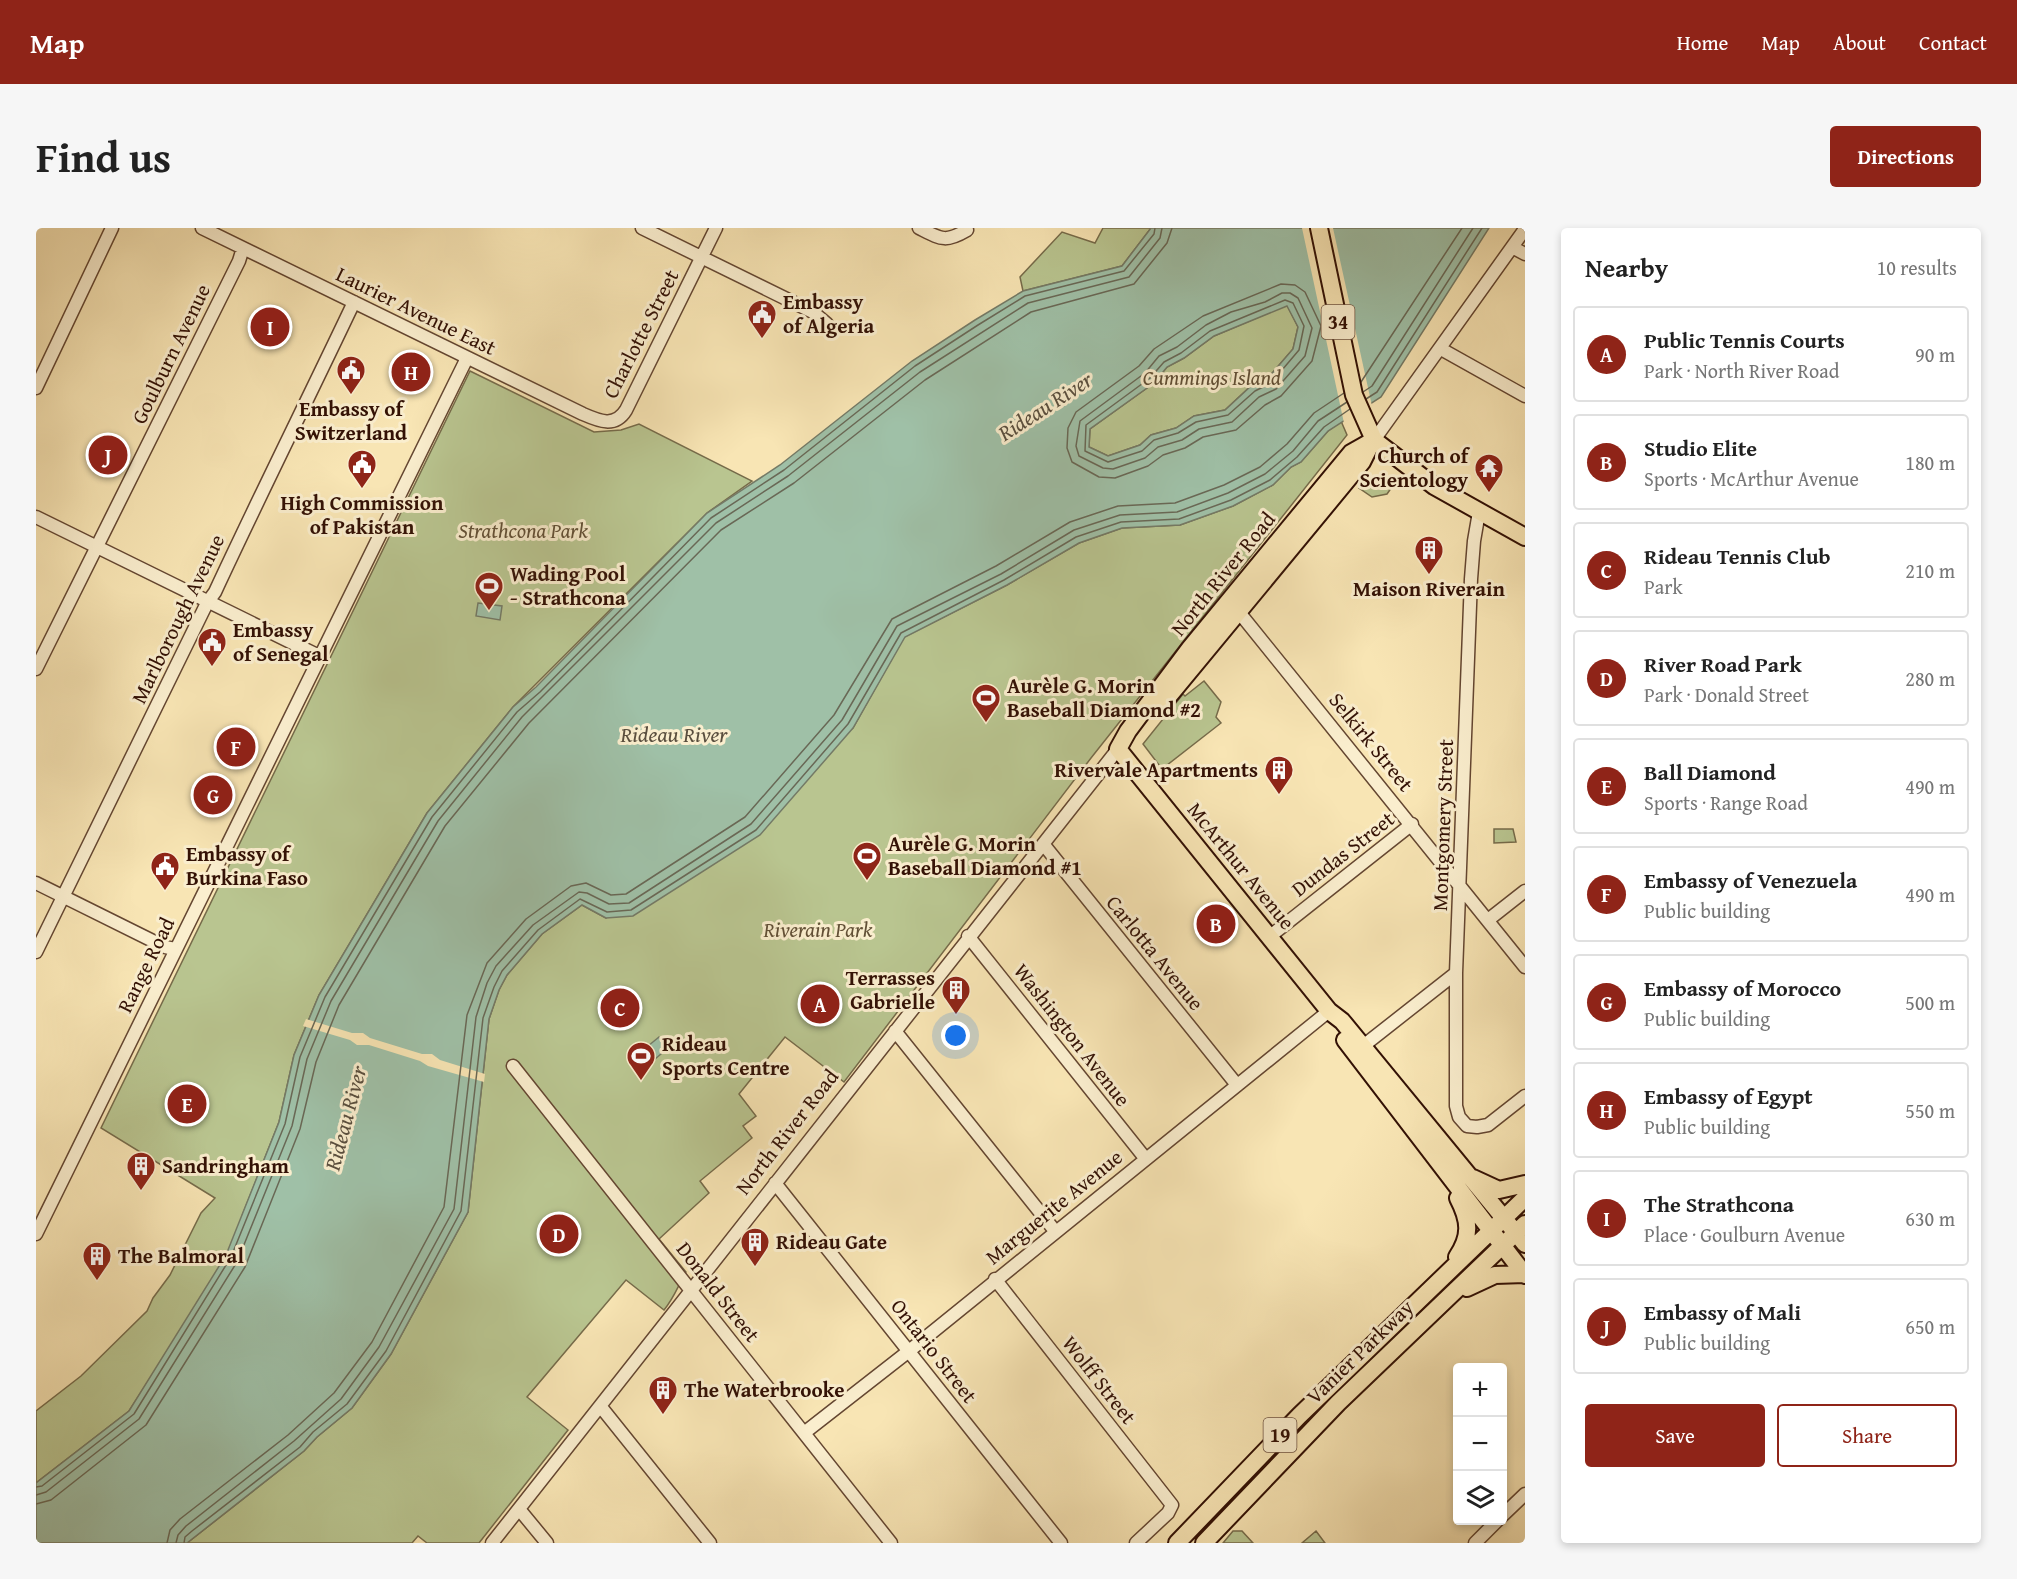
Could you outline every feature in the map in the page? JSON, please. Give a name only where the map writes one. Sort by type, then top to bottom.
[{"type":"main road","name":"34","points":[[1319,228],[1352,387],[1360,415],[1374,440],[1434,486],[1525,537]]},
{"type":"main road","name":"North River Road","points":[[1118,749],[1128,731],[1176,666],[1362,462],[1374,440]]},
{"type":"main road","name":"McArthur Avenue","points":[[1118,749],[1329,1011],[1335,1026],[1467,1175],[1498,1225]]},
{"type":"main road","name":"McArthur Avenue","points":[[1358,1050],[1448,1176],[1498,1225],[1517,1237],[1525,1274]]},
{"type":"main road","points":[[1467,1175],[1499,1190],[1525,1184]]},
{"type":"main road","points":[[1443,1278],[1464,1247],[1469,1230],[1467,1219],[1448,1176]]},
{"type":"main road","name":"19","points":[[1177,1543],[1299,1416],[1525,1198]]},
{"type":"main road","name":"Vanier Parkway","points":[[1204,1543],[1338,1403],[1517,1237]]},
{"type":"main road","points":[[1451,1297],[1495,1275],[1525,1274]]},
{"type":"street","points":[[36,388],[112,228]]},
{"type":"street","name":"Laurier Avenue East","points":[[202,228],[597,420],[614,421]]},
{"type":"street","points":[[642,228],[813,312],[828,324]]},
{"type":"street","name":"Charlotte Street","points":[[614,421],[626,410],[716,228]]},
{"type":"street","points":[[920,228],[941,239],[954,238],[967,230]]},
{"type":"street","name":"North River Road","points":[[1374,440],[1525,229]]},
{"type":"street","points":[[1512,247],[1525,254]]},
{"type":"street","name":"Goulburn Avenue","points":[[36,669],[243,248]]},
{"type":"street","name":"Marlborough Avenue","points":[[36,952],[207,603],[215,592],[268,476],[304,408],[354,302]]},
{"type":"street","points":[[1441,349],[1525,396]]},
{"type":"street","name":"Range Road","points":[[36,1234],[467,358]]},
{"type":"street","name":"Montgomery Street","points":[[1479,512],[1471,579],[1456,973],[1456,1106],[1462,1121],[1467,1126],[1477,1127],[1493,1121],[1525,1096]]},
{"type":"street","points":[[36,517],[207,603],[319,656]]},
{"type":"street","name":"Selkirk Street","points":[[1234,605],[1525,967]]},
{"type":"street","name":"North River Road","points":[[492,1543],[601,1407],[968,936],[1118,749]]},
{"type":"street","name":"Dundas Street","points":[[1269,937],[1412,824]]},
{"type":"street","name":"Carlotta Avenue","points":[[1044,844],[1237,1085]]},
{"type":"street","points":[[36,883],[165,947],[175,949]]},
{"type":"street","points":[[1488,920],[1525,891]]},
{"type":"street","name":"Washington Avenue","points":[[968,936],[1145,1158]]},
{"type":"street","points":[[1358,1050],[1456,973]]},
{"type":"street","name":"Marguerite Avenue","points":[[804,1433],[909,1351],[995,1279],[1329,1011]]},
{"type":"street","points":[[895,1031],[1055,1231]]},
{"type":"street","name":"Donald Street","points":[[513,1065],[891,1543]]},
{"type":"street","name":"Ontario Street","points":[[775,1183],[1061,1543]]},
{"type":"street","name":"Wolff Street","points":[[995,1279],[1172,1505],[1168,1513],[1136,1543]]},
{"type":"street","points":[[601,1407],[710,1543]]},
{"type":"street","points":[[1507,1512],[1525,1494]]},
{"type":"street","points":[[519,1509],[547,1543]]},
{"type":"street","points":[[1475,1543],[1494,1525]]},
{"type":"green space","points":[[1103,228],[1151,228],[1122,266],[1023,291],[1020,277],[1062,232],[1095,243]]},
{"type":"green space","name":"Cummings Island","points":[[1287,305],[1298,327],[1293,349],[1267,379],[1251,386],[1225,410],[1194,416],[1176,428],[1151,435],[1140,445],[1108,456],[1089,447],[1090,429],[1154,383],[1167,367],[1184,358],[1214,336]]},
{"type":"green space","name":"Strathcona Park","points":[[470,371],[594,432],[621,430],[639,424],[752,481],[707,513],[513,707],[427,813],[319,995],[294,1055],[279,1122],[242,1216],[240,1229],[210,1286],[129,1411],[36,1483],[36,1411],[81,1376],[147,1311],[153,1298],[170,1275],[201,1213],[215,1198],[101,1128]]},
{"type":"green space","name":"Riverain Park","points":[[1341,421],[1347,435],[1091,758],[844,1082],[785,1037],[739,1094],[756,1116],[743,1126],[752,1138],[700,1181],[709,1193],[659,1239],[686,1272],[673,1296],[664,1310],[626,1280],[527,1397],[568,1430],[479,1543],[427,1543],[418,1536],[412,1543],[187,1543],[304,1451],[352,1408],[391,1354],[468,1212],[489,1019],[507,975],[542,934],[582,905],[606,918],[853,728],[904,637],[1007,585],[1079,543],[1122,528],[1180,525],[1233,506],[1273,485],[1291,467],[1301,462],[1328,431]]},
{"type":"green space","points":[[1379,476],[1394,484],[1387,494],[1372,497],[1359,488],[1368,478]]},
{"type":"green space","points":[[1204,681],[1221,702],[1216,717],[1221,723],[1162,769],[1143,744],[1183,694],[1185,696]]},
{"type":"green space","points":[[1494,829],[1513,829],[1516,842],[1494,843]]},
{"type":"green space","points":[[1233,1531],[1242,1531],[1253,1543],[1223,1543]]},
{"type":"green space","points":[[1316,1531],[1325,1543],[1302,1543]]},
{"type":"water","name":"Rideau River","points":[[1151,228],[1489,228],[1381,397],[1328,431],[1301,462],[1291,467],[1273,485],[1233,506],[1180,525],[1122,528],[1079,543],[1007,585],[905,637],[853,728],[760,835],[633,916],[606,918],[582,905],[542,934],[507,975],[489,1019],[468,1212],[391,1354],[352,1408],[304,1451],[187,1543],[36,1543],[36,1483],[129,1411],[226,1255],[279,1122],[294,1055],[319,995],[427,813],[513,707],[536,687],[707,513],[780,465],[912,361],[1023,291],[1122,266]],"holes":[[[1287,306],[1298,327],[1293,349],[1267,379],[1251,386],[1225,410],[1194,416],[1176,428],[1151,435],[1140,445],[1108,456],[1089,447],[1090,429],[1154,383],[1167,367],[1184,358],[1214,336]]]},
{"type":"water","name":"Wading Pool - Strathcona","points":[[478,603],[502,606],[500,620],[476,616]]},
{"type":"water","points":[[659,1037],[668,1048],[641,1071],[631,1060]]},
{"type":"pier","points":[[1302,228],[1333,228],[1372,406],[1344,423]]},
{"type":"pier","points":[[306,1019],[352,1033],[363,1033],[370,1038],[422,1054],[432,1054],[440,1060],[485,1074],[484,1082],[428,1066],[420,1061],[369,1045],[357,1045],[350,1040],[303,1026]]},
{"type":"place","name":"The Strathcona","points":[[270,327]]},
{"type":"place","name":"Embassy of Algeria","points":[[762,340]]},
{"type":"place","name":"Embassy of Egypt","points":[[411,372]]},
{"type":"place","name":"Embassy of Switzerland","points":[[351,396]]},
{"type":"place","name":"Embassy of Mali","points":[[108,455]]},
{"type":"place","name":"High Commission of Pakistan","points":[[362,490]]},
{"type":"place","name":"Church of Scientology","points":[[1489,494]]},
{"type":"place","name":"Maison Riverain","points":[[1429,576]]},
{"type":"place","name":"Wading Pool - Strathcona","points":[[489,612]]},
{"type":"place","name":"Embassy of Senegal","points":[[212,668]]},
{"type":"place","name":"Aurèle G. Morin Baseball Diamond #2","points":[[986,724]]},
{"type":"place","name":"Embassy of Venezuela","points":[[236,747]]},
{"type":"place","name":"Embassy of Morocco","points":[[213,795]]},
{"type":"place","name":"Rivervale Apartments","points":[[1279,796]]},
{"type":"place","name":"Aurèle G. Morin Baseball Diamond #1","points":[[867,882]]},
{"type":"place","name":"Embassy of Burkina Faso","points":[[165,892]]},
{"type":"place","name":"Studio Elite","points":[[1216,924]]},
{"type":"place","name":"Public Tennis Courts","points":[[820,1004]]},
{"type":"place","name":"Rideau Tennis Club","points":[[620,1008]]},
{"type":"place","name":"Terrasses Gabrielle","points":[[956,1016]]},
{"type":"place","name":"Rideau Sports Centre","points":[[641,1082]]},
{"type":"place","name":"Ball Diamond","points":[[187,1104]]},
{"type":"place","name":"Sandringham","points":[[141,1192]]},
{"type":"place","name":"River Road Park","points":[[559,1234]]},
{"type":"place","name":"Rideau Gate","points":[[755,1268]]},
{"type":"place","name":"The Balmoral","points":[[97,1282]]},
{"type":"place","name":"The Waterbrooke","points":[[663,1416]]}]
